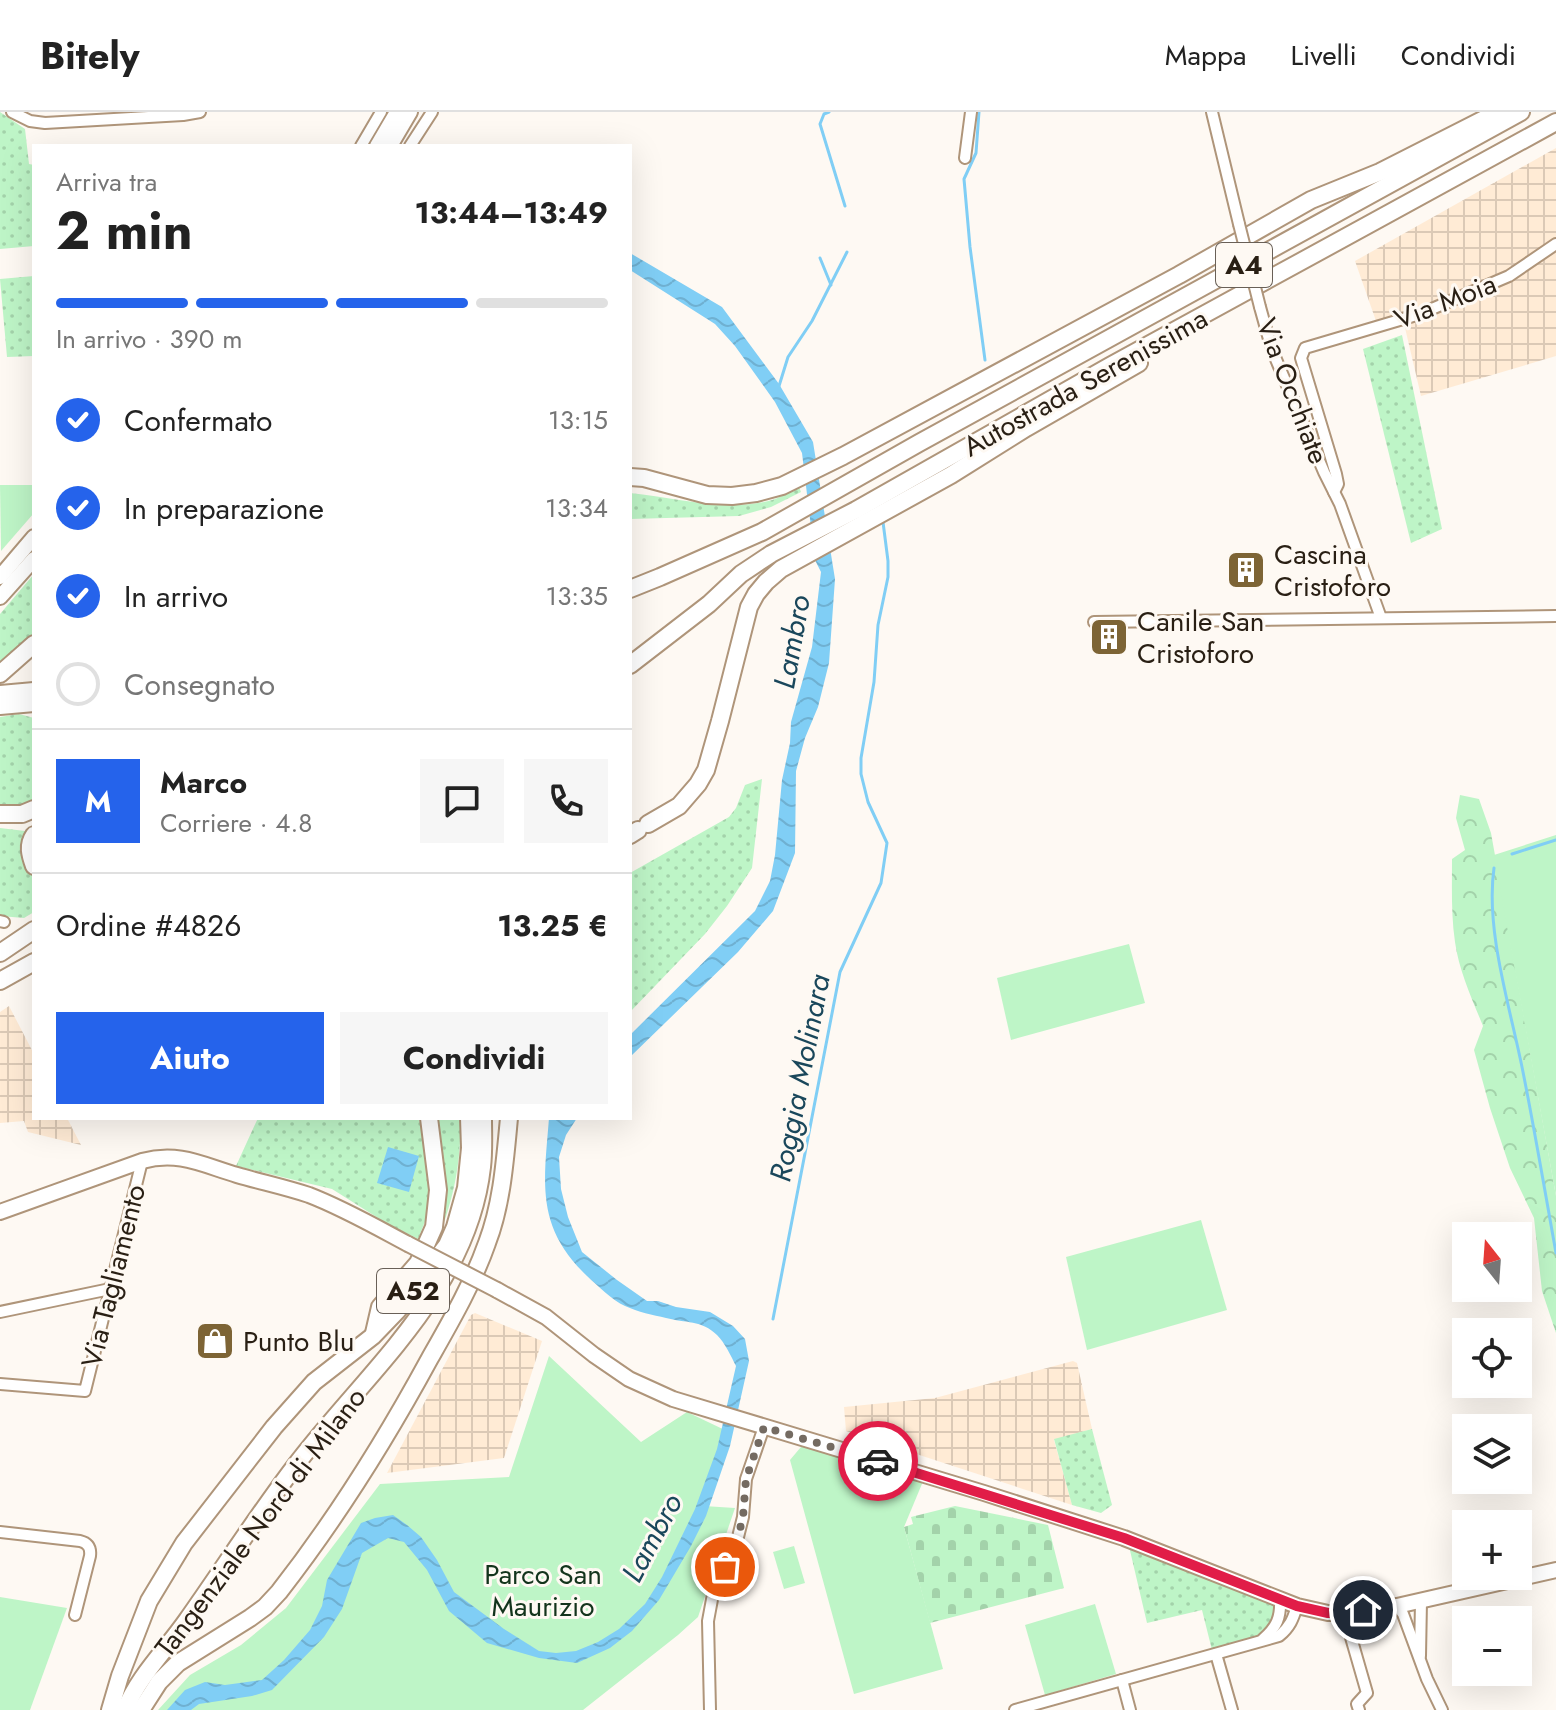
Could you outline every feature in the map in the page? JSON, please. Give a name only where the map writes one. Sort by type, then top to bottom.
[{"type":"highway","points":[[632,477],[707,495],[732,496],[782,486],[1179,275],[1311,200],[1380,172],[1498,112]]},
{"type":"highway","name":"Autostrada Serenissima","points":[[632,588],[762,532],[1521,112]]},
{"type":"highway","name":"Autostrada Serenissima","points":[[632,663],[709,604],[741,574],[771,554],[858,517],[1110,366],[1556,122]]},
{"type":"highway","points":[[639,830],[679,806],[706,770],[749,607],[756,594],[781,569],[858,517]]},
{"type":"highway","points":[[0,675],[32,646]]},
{"type":"highway","points":[[0,675],[32,664]]},
{"type":"highway","points":[[0,694],[32,691]]},
{"type":"highway","points":[[0,706],[32,703]]},
{"type":"highway","points":[[0,713],[32,714]]},
{"type":"highway","points":[[0,814],[22,814],[32,810]]},
{"type":"highway","points":[[0,823],[12,825],[32,821]]},
{"type":"highway","points":[[32,838],[29,852],[32,860]]},
{"type":"highway","points":[[0,953],[32,931]]},
{"type":"highway","points":[[0,961],[32,944]]},
{"type":"highway","points":[[0,984],[32,963]]},
{"type":"highway","points":[[0,984],[32,971]]},
{"type":"highway","points":[[373,1336],[380,1307],[418,1263],[434,1227],[438,1190],[429,1120]]},
{"type":"highway","name":"Tangenziale Nord di Milano","points":[[110,1710],[149,1601],[175,1556],[274,1427],[314,1382],[373,1336],[398,1310],[447,1245],[466,1188],[469,1120]]},
{"type":"highway","name":"Tangenziale Nord di Milano","points":[[125,1710],[135,1690],[296,1465],[421,1314],[447,1275],[464,1237],[477,1195],[482,1167],[483,1120]]},
{"type":"highway","points":[[141,1710],[159,1682],[178,1663],[250,1618],[279,1592],[390,1430],[445,1332],[487,1244],[498,1204],[509,1120]]},
{"type":"main road","points":[[390,138],[397,112]]},
{"type":"main road","points":[[390,138],[410,112]]},
{"type":"main road","points":[[0,577],[32,539]]},
{"type":"main road","points":[[0,597],[32,561]]},
{"type":"main road","points":[[0,1212],[142,1161],[183,1158],[308,1195],[334,1206],[546,1317],[629,1379],[673,1399],[1124,1538],[1297,1606],[1328,1613],[1397,1606],[1556,1570]]},
{"type":"street","points":[[12,112],[37,123],[200,112]]},
{"type":"street","points":[[362,144],[381,112]]},
{"type":"street","points":[[411,144],[432,112]]},
{"type":"street","points":[[965,158],[971,112]]},
{"type":"street","name":"Via Occhiate","points":[[1212,112],[1272,350],[1340,504],[1381,618]]},
{"type":"street","name":"Via Moia","points":[[1334,492],[1338,484],[1336,474],[1301,358],[1305,348],[1420,314],[1509,276],[1556,244]]},
{"type":"street","points":[[1094,622],[1556,616]]},
{"type":"street","name":"Via Tagliamento","points":[[0,1384],[85,1391],[142,1161]]},
{"type":"street","points":[[0,1312],[110,1289]]},
{"type":"street","points":[[710,1710],[710,1607],[737,1541],[743,1517],[746,1479],[764,1427]]},
{"type":"street","points":[[0,1532],[80,1541],[89,1546],[90,1556],[75,1615]]},
{"type":"street","points":[[1260,1641],[1272,1632],[1279,1620],[1280,1599]]},
{"type":"street","points":[[1420,1662],[1421,1601]]},
{"type":"street","points":[[1015,1710],[1279,1636],[1294,1618],[1297,1606]]},
{"type":"street","points":[[1397,1606],[1442,1710]]},
{"type":"street","points":[[1344,1613],[1367,1693],[1357,1704],[1359,1710]]},
{"type":"street","points":[[1216,1654],[1232,1710]]},
{"type":"street","points":[[1122,1680],[1130,1710]]},
{"type":"shaded area","points":[[1556,148],[1556,356],[1421,396],[1402,315],[1376,321],[1355,261]]},
{"type":"shaded area","points":[[9,1006],[32,1050],[32,1120],[68,1120],[81,1145],[28,1132],[24,1121],[0,1123],[0,1012]]},
{"type":"shaded area","points":[[475,1313],[542,1341],[504,1458],[387,1473],[471,1315]]},
{"type":"shaded area","points":[[1073,1361],[1077,1363],[1092,1429],[1054,1440],[1072,1505],[846,1431],[844,1407],[935,1398]]},
{"type":"green space","points":[[0,112],[25,129],[29,164],[32,165],[32,246],[0,249]]},
{"type":"green space","points":[[32,276],[32,356],[7,357],[0,279]]},
{"type":"green space","points":[[1402,335],[1442,529],[1411,543],[1363,349]]},
{"type":"green space","points":[[0,485],[32,485],[32,515],[1,551]]},
{"type":"green space","points":[[799,487],[801,492],[771,507],[739,516],[632,519],[632,493],[730,505],[764,502]]},
{"type":"green space","points":[[32,576],[32,636],[0,669],[0,614]]},
{"type":"green space","points":[[19,714],[32,717],[32,803],[27,805],[0,806],[0,717]]},
{"type":"green space","points":[[762,779],[752,868],[705,934],[632,1010],[632,872],[729,817],[745,785]]},
{"type":"green space","points":[[1460,795],[1479,799],[1491,833],[1556,1196],[1556,1333],[1542,1291],[1534,1218],[1510,1168],[1474,1050],[1483,1026],[1466,985],[1453,922],[1452,859],[1465,850],[1456,818]]},
{"type":"green space","points":[[0,828],[25,831],[27,861],[32,870],[32,913],[24,918],[0,916]]},
{"type":"green space","points":[[1556,835],[1556,1196],[1494,855]]},
{"type":"green space","points":[[1129,944],[1145,1003],[1011,1040],[997,978]]},
{"type":"green space","points":[[257,1120],[419,1120],[431,1176],[430,1209],[418,1239],[332,1189],[236,1166]]},
{"type":"green space","points":[[435,1120],[460,1120],[454,1184],[434,1248],[429,1246]]},
{"type":"green space","points":[[1201,1220],[1227,1310],[1087,1350],[1066,1257]]},
{"type":"green space","name":"Parco San Maurizio","points":[[549,1356],[641,1442],[687,1412],[729,1432],[704,1506],[735,1508],[698,1617],[583,1710],[158,1710],[190,1675],[241,1645],[286,1608],[380,1484],[509,1477]]},
{"type":"green space","points":[[1092,1429],[1112,1505],[1101,1513],[1072,1505],[1054,1439]]},
{"type":"green space","points":[[806,1441],[924,1479],[904,1527],[943,1669],[854,1694],[790,1460]]},
{"type":"green space","points":[[955,1506],[1048,1525],[1064,1588],[930,1623],[904,1527],[913,1524],[911,1517]]},
{"type":"green space","points":[[1128,1542],[1274,1599],[1277,1612],[1274,1622],[1268,1630],[1247,1641],[1212,1650],[1202,1610],[1147,1623]]},
{"type":"green space","points":[[794,1546],[805,1583],[784,1589],[773,1552]]},
{"type":"green space","points":[[0,1597],[67,1608],[30,1710],[0,1710]]},
{"type":"green space","points":[[1095,1604],[1116,1674],[1045,1695],[1025,1625]]},
{"type":"water","points":[[632,254],[722,307],[779,384],[813,442],[835,579],[829,663],[796,771],[795,853],[773,911],[738,952],[632,1055],[632,1033],[755,911],[770,881],[791,722],[812,647],[821,572],[815,560],[802,453],[775,402],[735,346],[715,324],[632,271]]},
{"type":"water","points":[[549,1120],[576,1120],[566,1135],[559,1157],[561,1189],[582,1252],[647,1301],[710,1312],[733,1326],[745,1339],[749,1361],[730,1446],[706,1516],[659,1600],[632,1631],[610,1648],[577,1663],[539,1658],[487,1643],[449,1611],[427,1570],[404,1542],[388,1538],[362,1553],[342,1609],[324,1637],[272,1690],[199,1704],[191,1710],[167,1710],[185,1690],[205,1682],[225,1685],[262,1680],[284,1660],[310,1630],[322,1606],[327,1580],[361,1523],[375,1518],[393,1515],[407,1525],[421,1537],[454,1592],[539,1651],[576,1651],[598,1642],[619,1629],[645,1604],[662,1577],[695,1509],[717,1449],[736,1366],[723,1342],[711,1330],[699,1324],[625,1306],[600,1288],[570,1258],[551,1221],[545,1183]]},
{"type":"water","points":[[388,1147],[419,1156],[409,1192],[377,1183]]},
{"type":"waterway","points":[[829,112],[824,114],[820,124],[845,206]]},
{"type":"waterway","name":"Roggia Molinara","points":[[979,112],[976,153],[964,179],[985,360]]},
{"type":"waterway","points":[[779,386],[788,357],[812,321],[847,252]]},
{"type":"waterway","points":[[820,258],[831,285]]},
{"type":"waterway","name":"Roggia Molinara","points":[[773,1319],[840,972],[881,883],[887,843],[868,802],[861,774],[874,682],[878,625],[888,577],[883,522]]},
{"type":"waterway","points":[[1512,854],[1556,840]]},
{"type":"waterway","points":[[1494,868],[1492,892],[1496,944],[1556,1253]]},
{"type":"way so far","points":[[725,1567],[737,1541],[743,1517],[746,1479],[764,1427],[878,1461]]},
{"type":"place","name":"Cascina Cristoforo","points":[[1246,570]]},
{"type":"place","name":"Canile San Cristoforo","points":[[1109,637]]},
{"type":"place","name":"Punto Blu","points":[[215,1341]]},
{"type":"route","points":[[878,1461],[1124,1538],[1297,1606],[1328,1613],[1363,1610]]},
{"type":"water label","name":"Lambro","points":[[792,642]]},
{"type":"water label","name":"Lambro","points":[[652,1538]]}]
